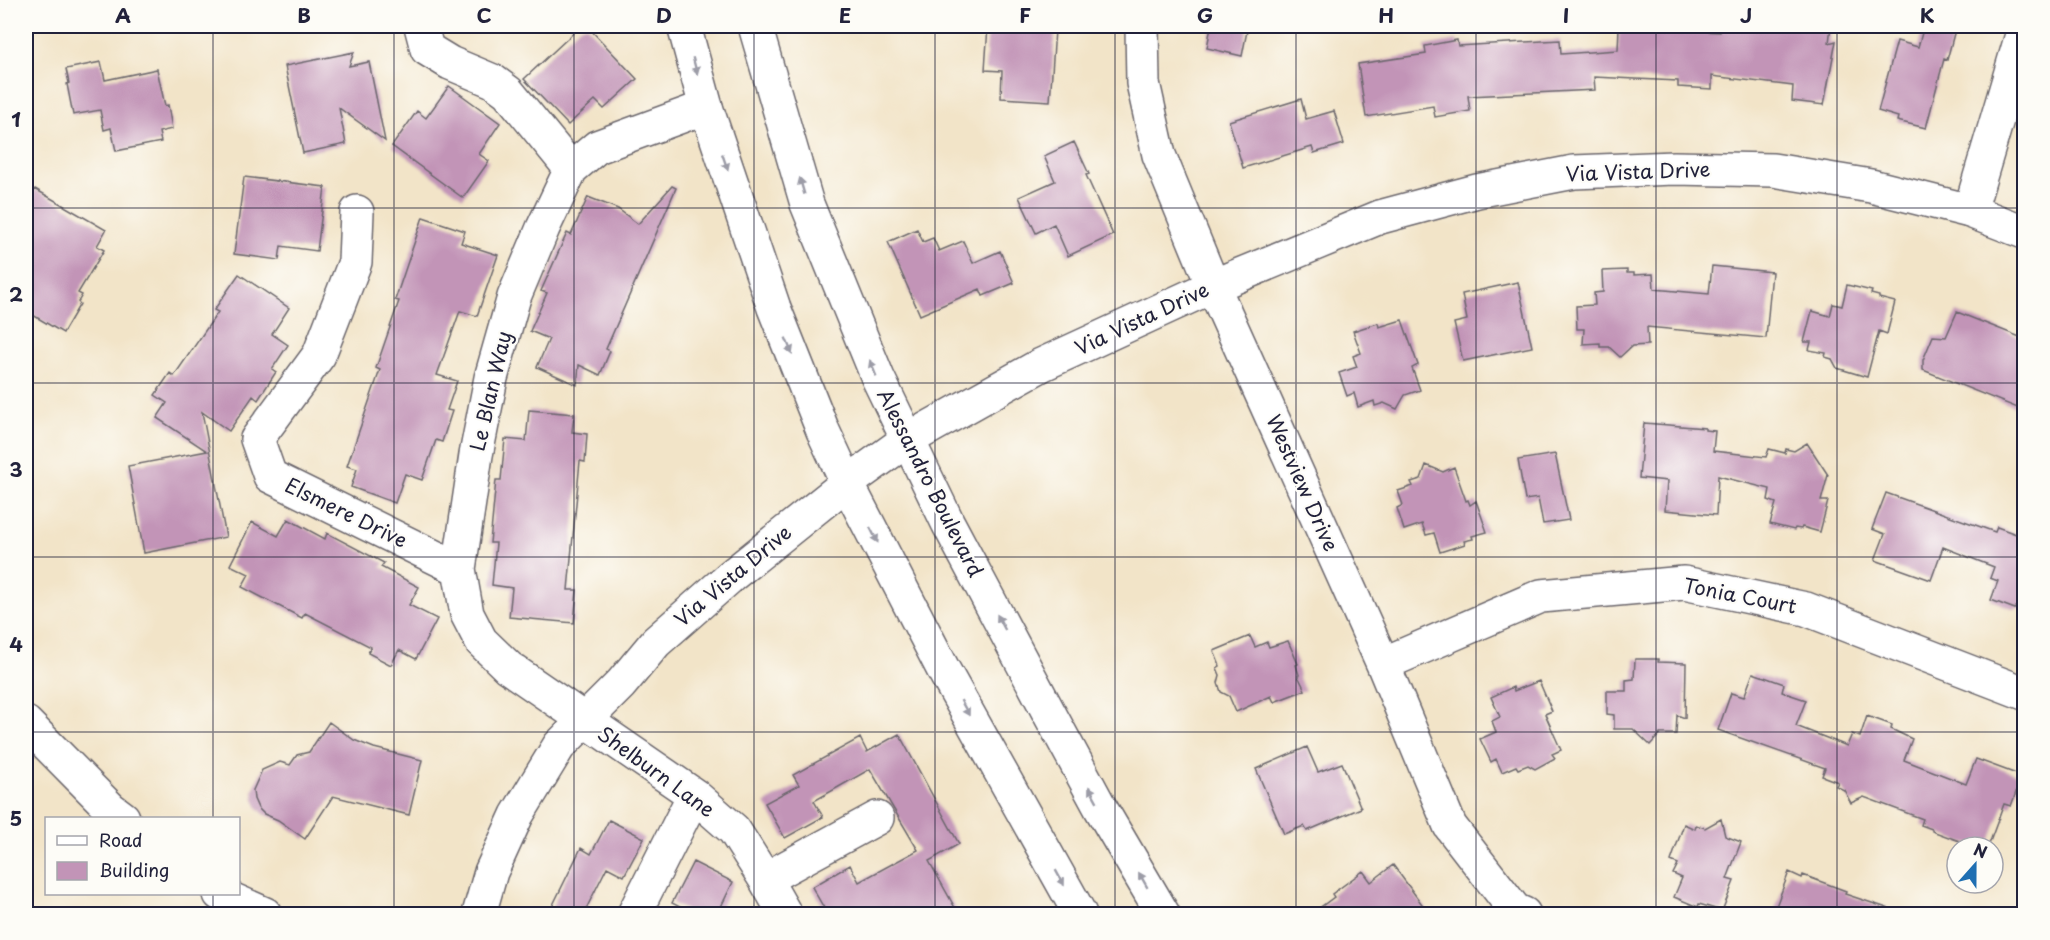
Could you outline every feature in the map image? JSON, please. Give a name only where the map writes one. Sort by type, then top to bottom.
[{"type":"street","points":[[422,26],[427,49],[450,63],[494,81],[508,92],[571,169]]},
{"type":"street","points":[[684,26],[706,107],[774,308],[823,431],[847,483],[943,669],[1080,915]]},
{"type":"street","name":"Alessandro Boulevard","points":[[755,26],[807,204],[878,378],[948,523],[1100,807],[1163,915]]},
{"type":"street","name":"Westview Drive","points":[[1142,26],[1143,83],[1159,155],[1213,286],[1383,664],[1450,826],[1515,910],[1524,915]]},
{"type":"street","points":[[1970,211],[2025,28]]},
{"type":"street","name":"Le Blan Way","points":[[585,720],[508,668],[481,641],[467,614],[459,568],[476,455],[498,355],[514,297],[571,169],[597,147],[706,107]]},
{"type":"street","name":"Via Vista Drive","points":[[479,915],[491,872],[517,815],[559,746],[621,684],[656,642],[731,576],[847,483],[907,440],[1041,365],[1213,286],[1380,217],[1477,191],[1574,172],[1674,168],[1773,170],[1871,186],[1970,211],[2025,232]]},
{"type":"street","name":"Elsmere Drive","points":[[357,212],[355,262],[319,355],[257,439],[270,476],[459,568]]},
{"type":"street","name":"Tonia Court","points":[[1383,664],[1541,596],[1684,583],[1806,609],[2025,693]]},
{"type":"street","name":"Shelburn Lane","points":[[585,720],[694,795],[734,830],[785,915]]},
{"type":"street","points":[[26,723],[121,817]]},
{"type":"street","points":[[634,915],[694,795]]},
{"type":"street","points":[[765,879],[877,818]]},
{"type":"street","points":[[222,895],[265,915]]},
{"type":"building","points":[[581,26],[587,26],[637,79],[604,109],[595,100],[568,125],[524,79]]},
{"type":"building","points":[[988,26],[1055,30],[1050,101],[1001,98],[1002,71],[985,70]]},
{"type":"building","points":[[1211,26],[1248,26],[1242,56],[1207,48]]},
{"type":"building","points":[[1721,26],[1831,26],[1829,43],[1836,41],[1824,105],[1792,101],[1793,86],[1712,76],[1712,89],[1678,87],[1678,81],[1594,77],[1595,90],[1468,96],[1470,111],[1435,117],[1433,106],[1366,117],[1358,64],[1426,54],[1425,46],[1457,40],[1458,46],[1560,40],[1561,54],[1618,50],[1619,27],[1720,32]]},
{"type":"building","points":[[1924,26],[1956,26],[1947,60],[1944,59],[1926,128],[1897,121],[1898,117],[1878,111],[1897,41],[1918,47]]},
{"type":"building","points":[[354,52],[349,66],[369,62],[385,141],[339,108],[346,144],[303,153],[285,66]]},
{"type":"building","points":[[101,62],[105,80],[157,69],[165,106],[168,105],[172,129],[159,132],[161,142],[116,151],[111,128],[104,130],[100,110],[73,115],[66,69]]},
{"type":"building","points":[[449,86],[500,123],[479,154],[489,161],[463,198],[392,146],[417,111],[426,118]]},
{"type":"building","points":[[1301,99],[1306,119],[1334,111],[1344,144],[1314,153],[1312,147],[1243,168],[1229,121]]},
{"type":"building","points":[[1074,142],[1113,235],[1068,256],[1054,224],[1036,233],[1019,197],[1055,181],[1044,156]]},
{"type":"building","points":[[244,177],[325,187],[317,251],[281,246],[279,260],[234,254]]},
{"type":"building","points":[[672,186],[676,188],[606,349],[610,351],[600,375],[579,365],[577,385],[537,367],[549,339],[530,331],[547,293],[541,291],[567,233],[571,235],[588,197],[618,209],[638,224]]},
{"type":"building","points":[[35,189],[106,230],[97,246],[104,250],[78,293],[82,295],[78,302],[80,304],[63,333],[26,311],[26,206]]},
{"type":"building","points":[[423,217],[465,231],[461,243],[498,255],[477,316],[460,311],[437,375],[457,381],[447,410],[452,411],[442,442],[436,440],[422,480],[405,474],[395,503],[351,487],[357,469],[347,466],[380,370],[376,368],[399,301],[395,300]]},
{"type":"building","points":[[917,229],[923,242],[933,238],[939,251],[963,241],[973,263],[1000,251],[1014,283],[983,296],[980,289],[920,315],[888,242]]},
{"type":"building","points":[[1712,266],[1772,272],[1766,338],[1647,327],[1648,345],[1632,346],[1620,357],[1609,347],[1600,347],[1600,343],[1583,344],[1584,329],[1577,329],[1576,306],[1595,305],[1594,293],[1603,292],[1602,271],[1627,270],[1627,273],[1634,273],[1634,275],[1653,274],[1654,289],[1709,294]]},
{"type":"building","points":[[239,274],[289,308],[272,334],[288,345],[272,369],[276,372],[258,400],[253,396],[229,431],[202,412],[226,537],[144,553],[128,466],[207,451],[157,418],[167,403],[155,395],[170,373],[174,376],[218,312],[214,310]]},
{"type":"building","points":[[1518,282],[1532,347],[1463,361],[1454,323],[1467,320],[1462,294]]},
{"type":"building","points":[[1847,285],[1872,291],[1871,294],[1879,298],[1895,302],[1887,334],[1879,331],[1867,377],[1837,368],[1832,359],[1825,357],[1826,353],[1809,350],[1811,342],[1804,342],[1812,311],[1830,316],[1833,304],[1842,306]]},
{"type":"building","points":[[1957,312],[2025,339],[2025,411],[1923,370],[1923,360],[1933,336],[1946,337]]},
{"type":"building","points":[[1402,320],[1418,365],[1412,368],[1420,390],[1405,395],[1397,409],[1384,403],[1375,406],[1374,401],[1358,407],[1354,393],[1347,396],[1339,373],[1357,367],[1353,356],[1361,353],[1353,331],[1378,323],[1379,327]]},
{"type":"building","points":[[529,410],[574,414],[572,432],[587,434],[585,462],[580,461],[568,590],[577,590],[574,623],[509,617],[512,588],[492,585],[496,543],[490,543],[496,480],[501,480],[505,439],[526,441]]},
{"type":"building","points":[[1644,423],[1705,428],[1705,430],[1715,431],[1713,451],[1766,457],[1769,449],[1785,453],[1786,449],[1794,451],[1807,443],[1828,475],[1821,501],[1828,501],[1820,532],[1802,527],[1794,530],[1770,524],[1776,503],[1768,500],[1770,489],[1718,476],[1716,515],[1665,510],[1667,481],[1639,478]]},
{"type":"building","points":[[1555,454],[1569,520],[1543,524],[1538,498],[1525,500],[1518,460]]},
{"type":"building","points":[[1426,465],[1443,472],[1454,467],[1466,501],[1468,500],[1470,505],[1476,501],[1487,532],[1472,536],[1473,539],[1464,541],[1465,544],[1440,552],[1434,533],[1426,535],[1422,524],[1404,530],[1397,508],[1403,505],[1398,491],[1413,486],[1411,482],[1421,479]]},
{"type":"building","points":[[1886,493],[1995,532],[1997,527],[2016,534],[2022,518],[2025,518],[2025,610],[2016,607],[2015,609],[1991,600],[1998,581],[1990,578],[1994,567],[1943,547],[1931,580],[1875,560],[1885,534],[1872,529]]},
{"type":"building","points":[[288,519],[325,539],[327,533],[384,563],[381,567],[419,587],[409,605],[437,619],[416,659],[399,650],[391,665],[368,653],[371,647],[305,613],[302,618],[242,587],[249,574],[230,565],[252,522],[278,536]]},
{"type":"building","points":[[1250,636],[1255,647],[1267,642],[1269,647],[1288,641],[1298,664],[1296,665],[1298,676],[1305,690],[1274,702],[1271,696],[1236,712],[1229,696],[1221,692],[1218,683],[1220,675],[1217,668],[1220,666],[1214,651]]},
{"type":"building","points":[[1635,659],[1686,663],[1685,718],[1677,715],[1676,734],[1660,734],[1650,745],[1633,729],[1614,729],[1614,715],[1607,714],[1607,691],[1626,691],[1626,680],[1634,679]]},
{"type":"building","points":[[1753,673],[1784,684],[1782,692],[1806,700],[1796,726],[1847,746],[1852,734],[1860,737],[1867,716],[1892,725],[1891,729],[1912,739],[1904,760],[1966,784],[1976,759],[2022,776],[2011,806],[2004,804],[1992,835],[1945,836],[1921,825],[1923,819],[1864,797],[1851,803],[1844,790],[1836,786],[1838,782],[1822,776],[1825,768],[1718,730],[1731,693],[1744,697]]},
{"type":"building","points":[[1539,681],[1552,711],[1545,714],[1561,750],[1552,754],[1555,758],[1535,769],[1528,765],[1518,769],[1516,766],[1502,772],[1496,759],[1491,762],[1480,739],[1496,732],[1492,721],[1500,717],[1491,697],[1513,687],[1514,691]]},
{"type":"building","points":[[329,722],[354,740],[374,748],[422,760],[409,815],[333,796],[305,839],[258,808],[253,790],[262,770],[280,762],[290,765],[297,755],[309,752]]},
{"type":"building","points":[[899,734],[959,844],[929,861],[959,915],[828,915],[812,887],[850,865],[859,882],[918,850],[870,769],[814,801],[823,817],[785,838],[765,803],[799,785],[793,775],[860,738],[867,752]]},
{"type":"building","points":[[1307,747],[1318,772],[1342,763],[1361,808],[1307,831],[1304,826],[1284,834],[1256,769]]},
{"type":"building","points":[[1721,819],[1725,836],[1741,842],[1727,879],[1734,881],[1722,911],[1699,904],[1698,907],[1674,897],[1682,878],[1673,874],[1678,864],[1671,861],[1684,824],[1695,829],[1696,825],[1705,828]]},
{"type":"building","points":[[609,820],[644,838],[624,876],[607,867],[583,915],[548,915],[581,848],[591,854]]},
{"type":"building","points":[[693,862],[733,882],[717,915],[695,915],[672,903]]},
{"type":"building","points":[[1393,865],[1430,915],[1310,915],[1334,897],[1332,894],[1363,871],[1371,882]]},
{"type":"building","points":[[1789,872],[1802,878],[1803,875],[1846,891],[1845,894],[1893,910],[1892,915],[1791,915],[1775,909]]}]
